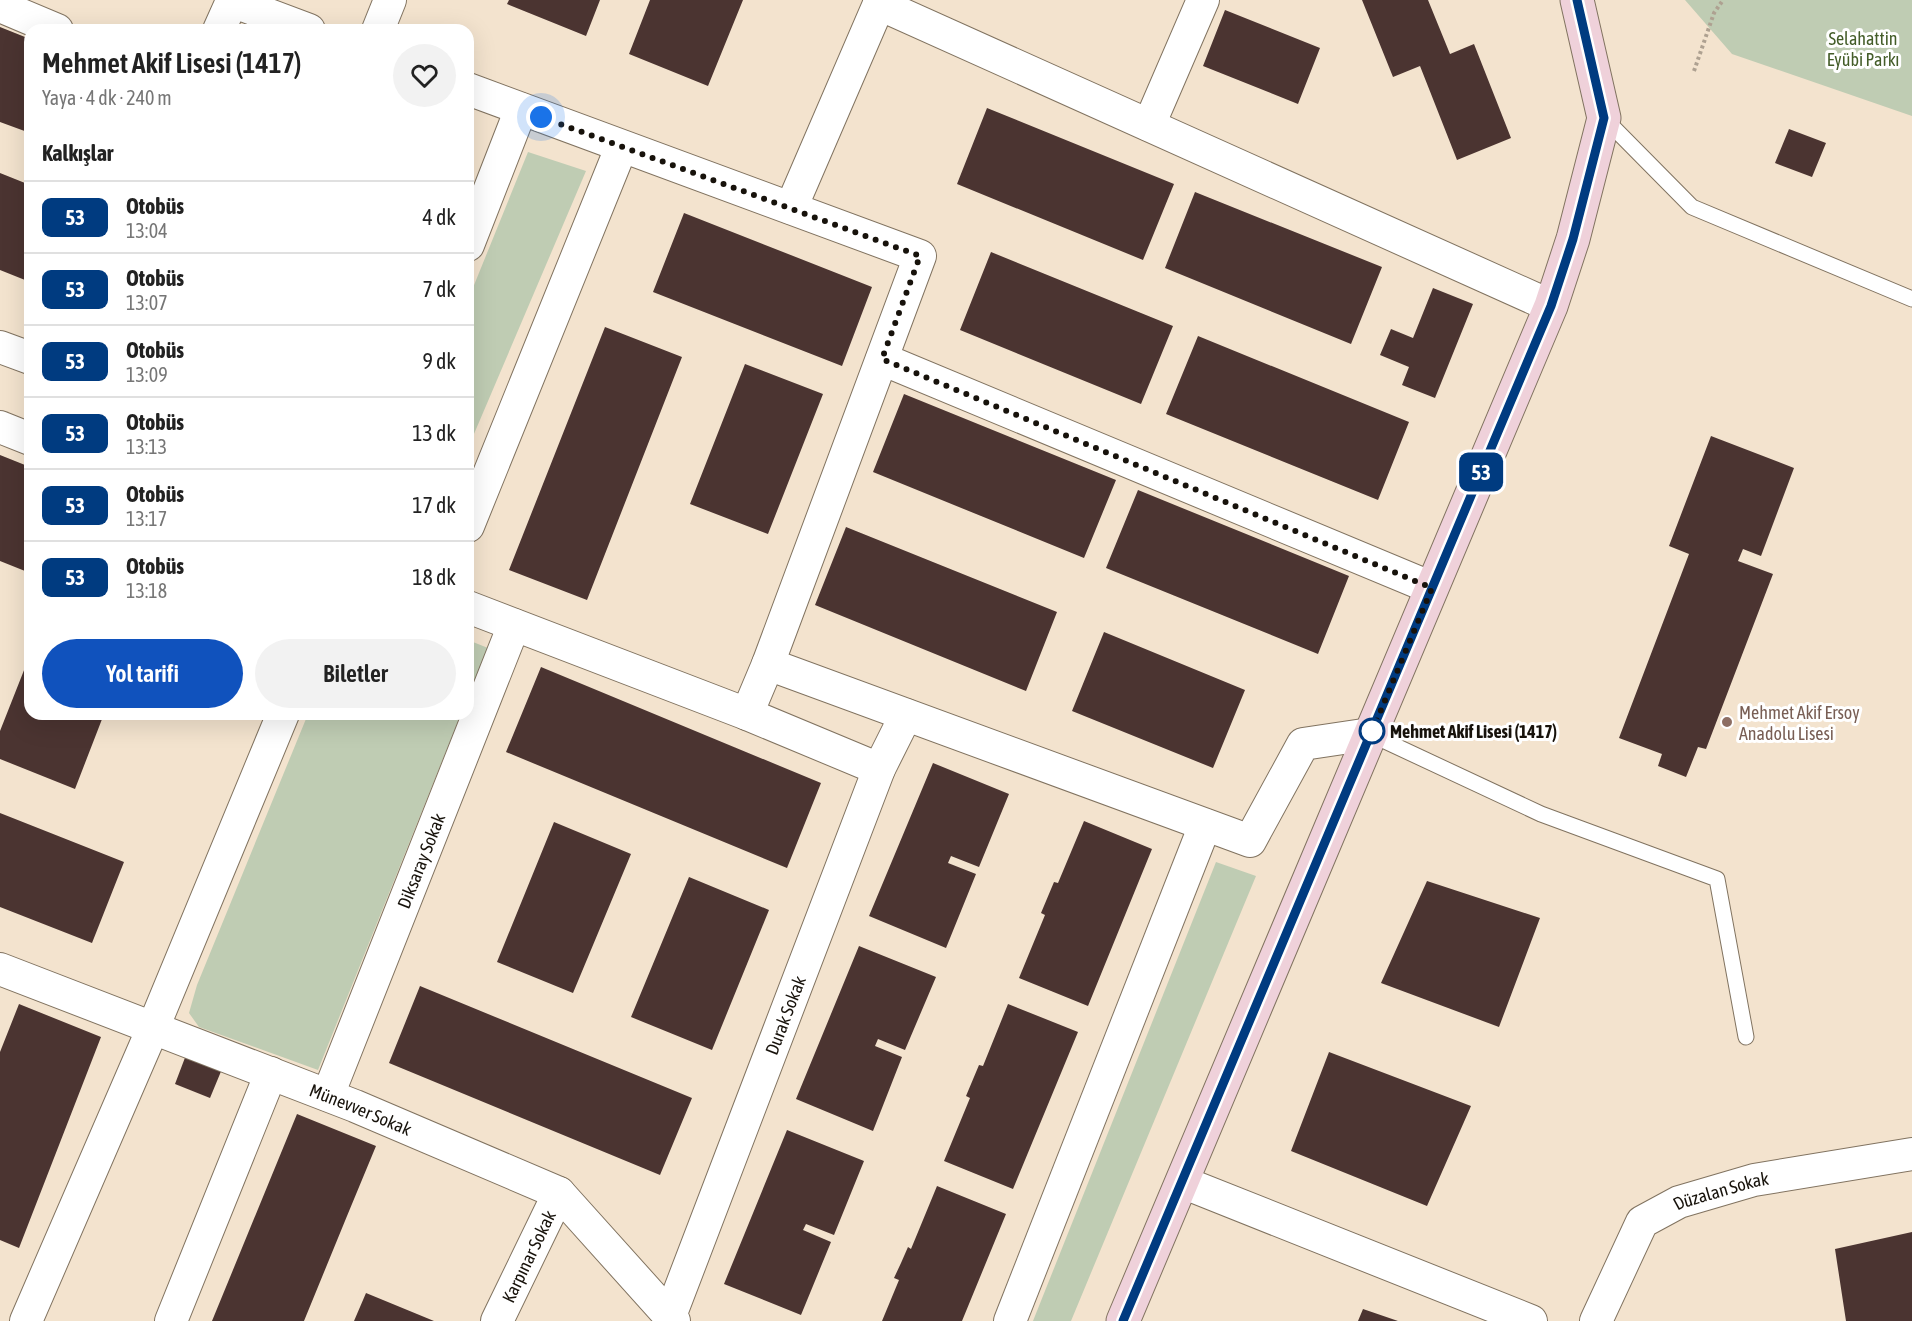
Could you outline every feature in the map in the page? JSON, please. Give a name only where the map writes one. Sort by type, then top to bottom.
[{"type":"street","points":[[380,24],[390,0]]},
{"type":"street","points":[[1149,125],[1203,0]]},
{"type":"street","points":[[1123,1321],[1551,306],[1573,239],[1604,118],[1576,0]]},
{"type":"street","points":[[222,24],[232,1],[293,24]]},
{"type":"street","points":[[791,208],[880,2],[1551,306]]},
{"type":"street","points":[[0,6],[43,24]]},
{"type":"street","points":[[474,91],[621,148],[920,256],[768,664],[747,714]]},
{"type":"street","points":[[474,230],[521,109]]},
{"type":"street","points":[[474,511],[621,148]]},
{"type":"street","points":[[0,347],[24,356]]},
{"type":"street","points":[[882,359],[1432,588]]},
{"type":"street","points":[[0,427],[24,437]]},
{"type":"street","points":[[474,609],[747,714],[879,769]]},
{"type":"street","name":"Diksaray Sokak","points":[[328,1095],[514,625]]},
{"type":"street","points":[[768,664],[1250,841],[1303,744],[1371,734]]},
{"type":"street","name":"Durak Sokak","points":[[672,1319],[879,769],[906,715]]},
{"type":"street","points":[[26,1321],[153,1028],[281,720]]},
{"type":"street","points":[[1010,1321],[1205,825]]},
{"type":"street","name":"Münevver Sokak","points":[[0,969],[328,1095],[559,1193],[672,1319]]},
{"type":"street","points":[[171,1321],[271,1073]]},
{"type":"street","name":"Düzalan Sokak","points":[[1596,1321],[1642,1222],[1679,1202],[1754,1180],[1912,1154]]},
{"type":"street","points":[[1182,1182],[1531,1321]]},
{"type":"street","name":"Karpınar Sokak","points":[[497,1321],[559,1193]]},
{"type":"lane","points":[[1604,118],[1692,207],[1912,299]]},
{"type":"lane","points":[[1371,734],[1541,814],[1717,879],[1746,1037]]},
{"type":"path","points":[[1694,71],[1714,13],[1723,0]]},
{"type":"green space","name":"Selahattin Eyübi Parkı","points":[[1685,0],[1912,0],[1912,116],[1732,54]]},
{"type":"green space","points":[[528,152],[586,171],[474,434],[474,285]]},
{"type":"green space","points":[[474,642],[488,648],[474,683]]},
{"type":"green space","points":[[306,720],[459,720],[318,1070],[199,1027],[189,1013],[197,985]]},
{"type":"green space","points":[[1216,862],[1256,876],[1071,1321],[1033,1321]]},
{"type":"building","points":[[509,0],[600,0],[586,36],[507,4]]},
{"type":"building","points":[[650,0],[743,0],[708,86],[629,54]]},
{"type":"building","points":[[1362,0],[1428,0],[1450,54],[1474,44],[1511,138],[1457,160],[1420,66],[1393,77]]},
{"type":"building","points":[[1225,10],[1320,48],[1298,104],[1203,66]]},
{"type":"building","points":[[0,27],[24,37],[24,131],[0,122]]},
{"type":"building","points":[[987,108],[1174,184],[1143,260],[957,184]]},
{"type":"building","points":[[1789,129],[1826,143],[1812,177],[1775,163]]},
{"type":"building","points":[[0,173],[24,183],[24,280],[0,270]]},
{"type":"building","points":[[1195,192],[1382,267],[1351,344],[1165,268]]},
{"type":"building","points":[[684,213],[872,287],[842,366],[653,292]]},
{"type":"building","points":[[991,252],[1173,326],[1141,404],[960,330]]},
{"type":"building","points":[[1433,288],[1473,304],[1435,398],[1402,385],[1409,367],[1380,355],[1391,329],[1413,338]]},
{"type":"building","points":[[605,327],[682,357],[587,600],[509,570]]},
{"type":"building","points":[[1198,336],[1409,422],[1378,500],[1166,414]]},
{"type":"building","points":[[745,364],[823,394],[768,534],[690,504]]},
{"type":"building","points":[[904,394],[1116,480],[1084,558],[873,472]]},
{"type":"building","points":[[1711,436],[1794,468],[1761,556],[1743,549],[1738,561],[1773,574],[1706,749],[1698,747],[1686,777],[1658,766],[1662,754],[1619,738],[1689,554],[1669,546]]},
{"type":"building","points":[[0,455],[24,465],[24,571],[0,561]]},
{"type":"building","points":[[1138,490],[1349,576],[1318,654],[1106,568]]},
{"type":"building","points":[[846,527],[1057,612],[1026,691],[815,605]]},
{"type":"building","points":[[1104,632],[1245,690],[1213,768],[1072,711]]},
{"type":"building","points":[[541,667],[821,783],[787,868],[506,752]]},
{"type":"building","points":[[24,670],[24,720],[102,720],[75,789],[0,759],[0,731]]},
{"type":"building","points":[[933,763],[1009,794],[979,867],[951,856],[948,863],[976,874],[946,948],[869,916]]},
{"type":"building","points":[[0,813],[124,862],[92,943],[0,907]]},
{"type":"building","points":[[1084,821],[1152,849],[1088,1006],[1019,978],[1045,915],[1041,913],[1054,882],[1058,883]]},
{"type":"building","points":[[554,822],[631,854],[573,993],[497,962]]},
{"type":"building","points":[[689,877],[769,910],[712,1050],[631,1017]]},
{"type":"building","points":[[1427,881],[1540,918],[1499,1027],[1381,983]]},
{"type":"building","points":[[859,946],[936,977],[905,1050],[878,1039],[875,1046],[902,1057],[873,1131],[796,1099]]},
{"type":"building","points":[[420,986],[692,1098],[660,1175],[389,1063]]},
{"type":"building","points":[[19,1004],[101,1037],[19,1248],[0,1240],[0,1052]]},
{"type":"building","points":[[1008,1004],[1078,1032],[1013,1189],[944,1161],[970,1098],[966,1096],[979,1065],[983,1066]]},
{"type":"building","points":[[1329,1052],[1471,1106],[1427,1206],[1291,1151]]},
{"type":"building","points":[[186,1055],[222,1069],[210,1098],[175,1084]]},
{"type":"building","points":[[297,1114],[376,1146],[304,1321],[212,1321]]},
{"type":"building","points":[[787,1130],[864,1161],[834,1235],[806,1224],[803,1230],[831,1242],[801,1315],[724,1284]]},
{"type":"building","points":[[937,1186],[1006,1214],[962,1321],[882,1321],[899,1280],[894,1278],[908,1247],[911,1249]]},
{"type":"building","points":[[1912,1232],[1912,1321],[1846,1321],[1835,1249]]},
{"type":"building","points":[[366,1293],[434,1321],[354,1321]]},
{"type":"building","points":[[1363,1309],[1398,1321],[1358,1321]]},
{"type":"bus line","name":"53","points":[[1123,1321],[1551,306],[1573,239],[1604,118],[1577,0]]},
{"type":"place","name":"Mehmet Akif Ersoy Anadolu Lisesi","points":[[1727,722]]},
{"type":"place","name":"Mehmet Akif Lisesi (1417)","points":[[1372,731]]},
{"type":"route","points":[[541,117],[920,256],[882,359],[1432,588],[1371,734],[1372,731]]}]
